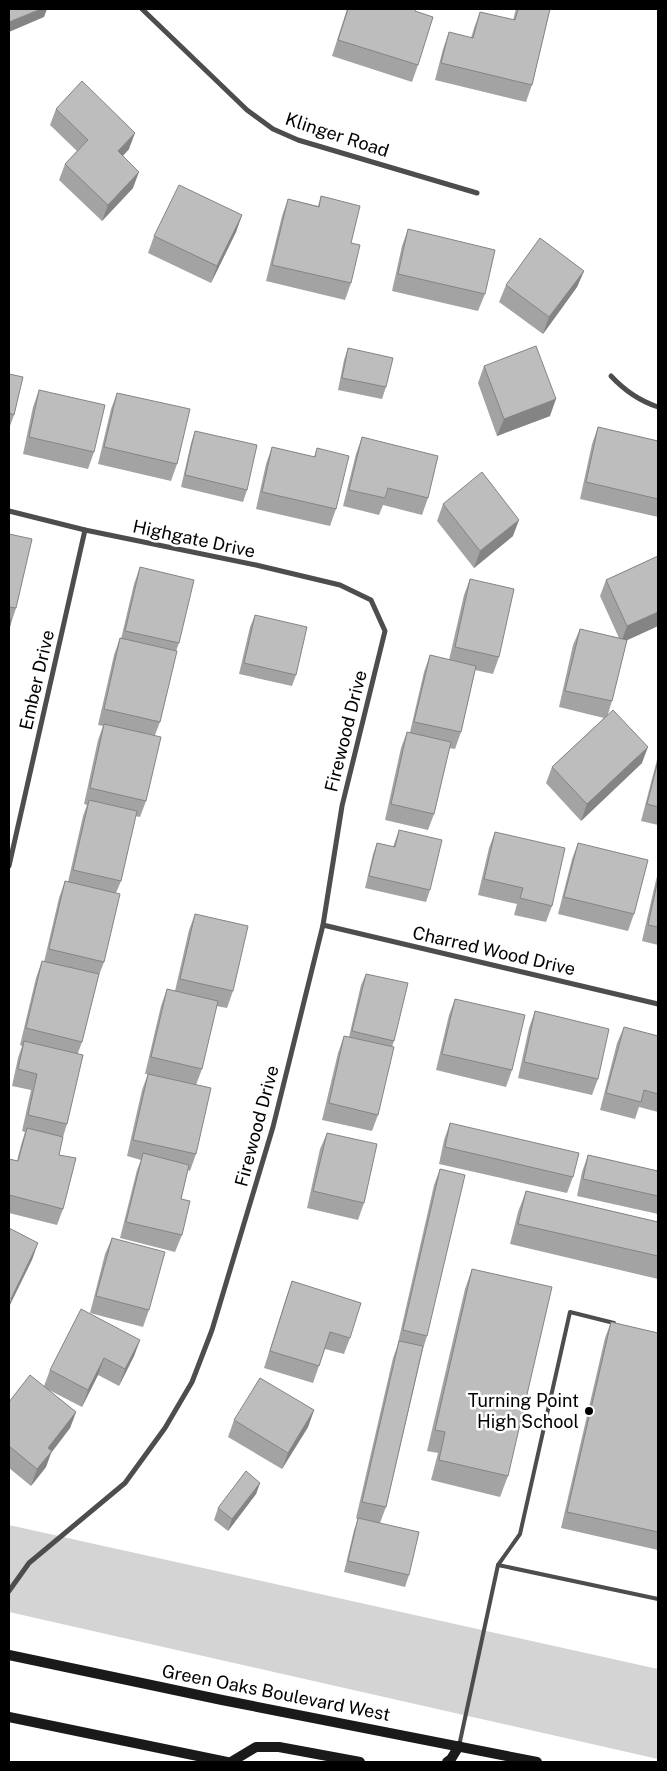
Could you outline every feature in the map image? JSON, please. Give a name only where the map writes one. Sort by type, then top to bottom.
[{"type":"main road","name":"Green Oaks Boulevard West","points":[[9,1654],[222,1700],[536,1762]]},
{"type":"main road","points":[[9,1717],[227,1762]]},
{"type":"main road","points":[[447,1762],[459,1746]]},
{"type":"main road","points":[[231,1762],[256,1747],[279,1747],[360,1762]]},
{"type":"street","name":"Klinger Road","points":[[142,9],[247,110],[273,129],[298,140],[477,193]]},
{"type":"street","points":[[611,376],[620,386],[646,403],[658,407]]},
{"type":"street","name":"Highgate Drive","points":[[9,510],[85,530],[256,565],[340,585],[371,600]]},
{"type":"street","name":"Ember Drive","points":[[9,866],[85,530]]},
{"type":"street","name":"Firewood Drive","points":[[9,1591],[29,1562],[125,1483],[166,1428],[192,1382],[212,1330],[273,1126],[323,925],[342,806],[385,630],[371,600]]},
{"type":"street","name":"Charred Wood Drive","points":[[323,925],[658,1004]]},
{"type":"lane","points":[[459,1746],[498,1564],[520,1534],[570,1312],[623,1325]]},
{"type":"lane","points":[[498,1564],[658,1600]]},
{"type":"shaded area","points":[[9,1525],[658,1669],[658,1759],[9,1612]]},
{"type":"building","points":[[9,9],[41,9],[9,22]]},
{"type":"building","points":[[348,9],[416,9],[415,11],[433,17],[418,65],[338,40]]},
{"type":"building","points":[[518,9],[550,9],[532,85],[441,63],[449,32],[473,38],[480,12],[515,20]]},
{"type":"building","points":[[82,81],[135,133],[118,151],[139,172],[108,205],[65,164],[88,140],[56,109]]},
{"type":"building","points":[[179,185],[242,215],[217,266],[154,236]]},
{"type":"building","points":[[321,196],[360,206],[351,243],[360,245],[351,283],[272,265],[288,199],[319,207]]},
{"type":"building","points":[[408,229],[495,250],[485,294],[398,274]]},
{"type":"building","points":[[540,238],[584,271],[549,317],[506,285]]},
{"type":"building","points":[[536,346],[556,399],[504,419],[484,366]]},
{"type":"building","points":[[348,348],[393,358],[386,387],[342,378]]},
{"type":"building","points":[[9,374],[23,377],[14,415],[9,413]]},
{"type":"building","points":[[39,390],[105,405],[94,452],[29,437]]},
{"type":"building","points":[[117,393],[190,409],[177,464],[104,447]]},
{"type":"building","points":[[598,427],[658,441],[658,499],[586,482]]},
{"type":"building","points":[[195,431],[257,445],[247,490],[185,475]]},
{"type":"building","points":[[362,437],[438,456],[428,498],[388,488],[385,498],[349,490]]},
{"type":"building","points":[[272,447],[315,457],[317,448],[349,456],[336,509],[262,492]]},
{"type":"building","points":[[482,472],[519,520],[480,551],[443,504]]},
{"type":"building","points":[[9,534],[32,539],[16,608],[9,607]]},
{"type":"building","points":[[658,556],[658,612],[627,626],[606,580]]},
{"type":"building","points":[[140,567],[194,580],[179,643],[125,631]]},
{"type":"building","points":[[470,579],[514,589],[499,657],[455,647]]},
{"type":"building","points":[[255,615],[307,627],[296,675],[244,663]]},
{"type":"building","points":[[580,629],[627,640],[612,701],[565,691]]},
{"type":"building","points":[[120,638],[177,651],[160,722],[104,709]]},
{"type":"building","points":[[430,655],[476,666],[461,732],[414,722]]},
{"type":"building","points":[[613,710],[648,747],[587,804],[552,767]]},
{"type":"building","points":[[104,724],[161,737],[146,801],[90,788]]},
{"type":"building","points":[[407,732],[451,742],[434,814],[391,804]]},
{"type":"building","points":[[658,761],[658,807],[647,804]]},
{"type":"building","points":[[89,800],[137,811],[121,881],[73,870]]},
{"type":"building","points":[[399,830],[442,840],[430,890],[369,876],[377,843],[395,847]]},
{"type":"building","points":[[495,832],[565,848],[552,906],[520,898],[523,888],[484,879]]},
{"type":"building","points":[[578,843],[648,860],[634,914],[564,897]]},
{"type":"building","points":[[658,879],[658,927],[648,925]]},
{"type":"building","points":[[65,881],[120,894],[104,962],[49,949]]},
{"type":"building","points":[[195,914],[248,926],[233,991],[180,979]]},
{"type":"building","points":[[42,961],[99,974],[82,1042],[26,1028]]},
{"type":"building","points":[[366,974],[408,983],[394,1041],[352,1031]]},
{"type":"building","points":[[167,989],[218,1001],[202,1069],[151,1057]]},
{"type":"building","points":[[455,999],[525,1015],[512,1070],[442,1054]]},
{"type":"building","points":[[535,1011],[609,1029],[598,1079],[524,1062]]},
{"type":"building","points":[[624,1027],[658,1036],[658,1094],[644,1090],[641,1102],[606,1093]]},
{"type":"building","points":[[344,1036],[394,1047],[378,1115],[329,1103]]},
{"type":"building","points":[[24,1041],[83,1055],[67,1124],[28,1115],[37,1074],[18,1069]]},
{"type":"building","points":[[148,1074],[211,1088],[196,1154],[133,1140]]},
{"type":"building","points":[[450,1123],[579,1153],[573,1177],[445,1147]]},
{"type":"building","points":[[27,1128],[63,1137],[59,1155],[76,1158],[63,1209],[9,1195],[9,1159],[18,1161]]},
{"type":"building","points":[[327,1133],[377,1144],[364,1203],[313,1191]]},
{"type":"building","points":[[143,1153],[189,1165],[181,1199],[190,1201],[182,1235],[126,1222]]},
{"type":"building","points":[[588,1155],[658,1171],[658,1196],[583,1179]]},
{"type":"building","points":[[440,1169],[465,1175],[427,1336],[403,1330]]},
{"type":"building","points":[[526,1191],[658,1222],[658,1256],[518,1224]]},
{"type":"building","points":[[9,1228],[38,1243],[11,1299],[9,1298]]},
{"type":"building","points":[[112,1238],[165,1252],[149,1310],[96,1296]]},
{"type":"building","points":[[472,1269],[552,1287],[508,1476],[439,1460],[445,1432],[435,1430]]},
{"type":"building","points":[[292,1281],[361,1303],[350,1338],[330,1332],[319,1366],[270,1351]]},
{"type":"building","points":[[81,1309],[140,1340],[125,1369],[104,1358],[88,1390],[50,1370]]},
{"type":"building","points":[[611,1322],[658,1333],[658,1532],[567,1512]]},
{"type":"building","points":[[399,1341],[423,1346],[386,1507],[362,1502]]},
{"type":"building","points":[[30,1375],[76,1412],[48,1448],[52,1451],[37,1469],[9,1446],[9,1402]]},
{"type":"building","points":[[260,1378],[314,1410],[288,1453],[234,1420]]},
{"type":"building","points":[[246,1471],[260,1483],[232,1519],[218,1508]]},
{"type":"building","points":[[358,1518],[419,1532],[409,1575],[348,1561]]},
{"type":"place","name":"Turning Point High School","points":[[589,1411]]}]
